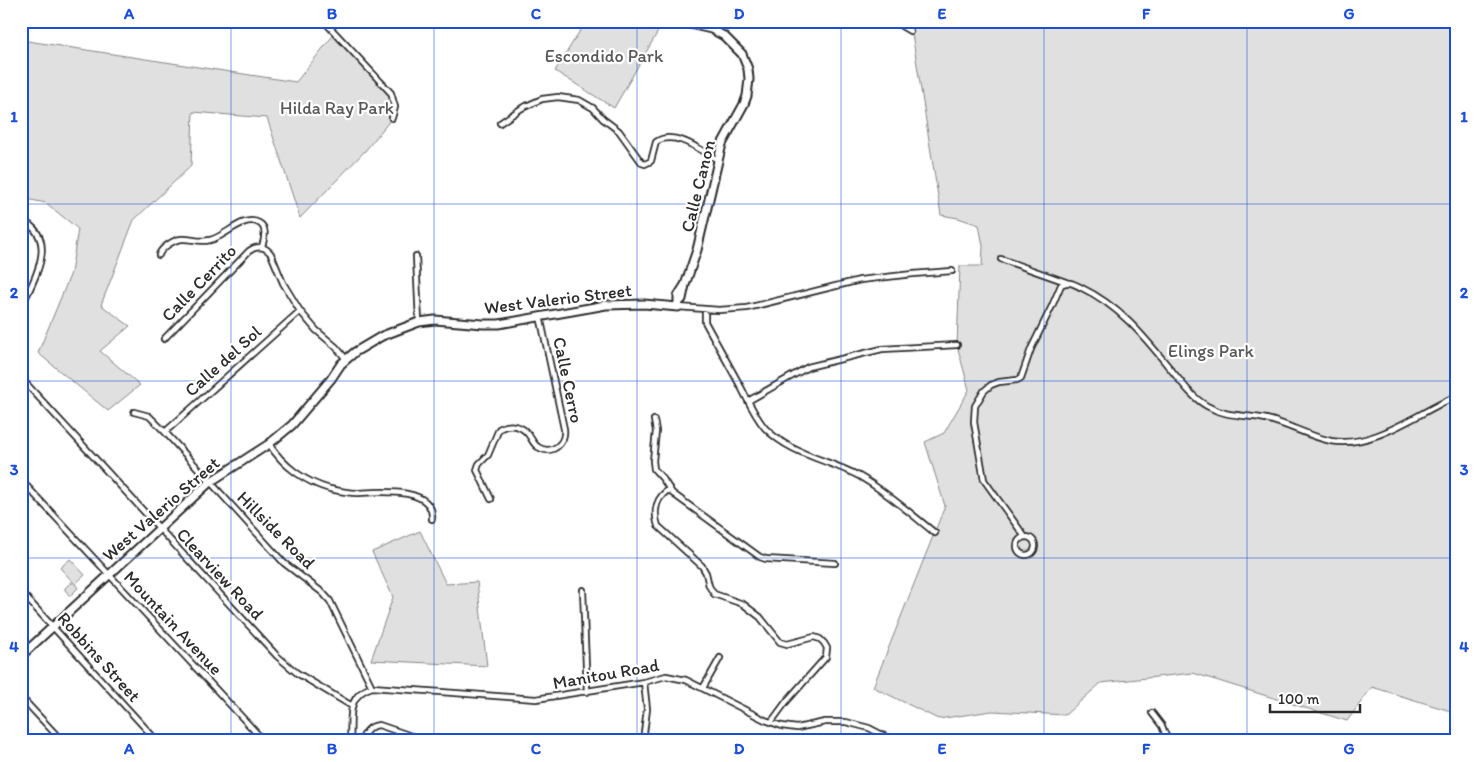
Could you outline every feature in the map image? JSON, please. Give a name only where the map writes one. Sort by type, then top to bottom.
[{"type":"street","points":[[324,21],[391,94],[395,104],[392,118]]},
{"type":"street","name":"Calle Canon","points":[[678,21],[711,29],[724,36],[742,54],[748,69],[749,80],[747,96],[725,138],[718,160],[697,250],[684,284],[679,291],[678,305]]},
{"type":"street","points":[[893,21],[910,32]]},
{"type":"street","points":[[500,123],[522,108],[542,99],[569,98],[587,104],[619,131],[642,163],[645,164],[651,161],[656,142],[664,138],[683,141],[718,160]]},
{"type":"street","points":[[21,220],[39,235],[43,248],[41,262],[21,308]]},
{"type":"street","points":[[159,255],[161,250],[178,239],[211,240],[238,224],[251,221],[260,223],[264,228],[265,234],[262,247]]},
{"type":"street","name":"Calle Cerrito","points":[[164,339],[249,251],[255,247],[262,247],[271,254],[283,283],[300,310],[316,330],[336,347],[346,359]]},
{"type":"street","points":[[416,256],[419,322]]},
{"type":"street","points":[[1001,258],[1088,291],[1118,311],[1144,336],[1189,391],[1207,406],[1225,414],[1266,418],[1333,441],[1358,441],[1380,435],[1457,396]]},
{"type":"street","name":"West Valerio Street","points":[[21,656],[210,482],[269,444],[292,425],[346,359],[368,343],[382,336],[419,322],[435,320],[498,324],[606,305],[678,305],[705,309],[748,308],[860,280],[952,272]]},
{"type":"street","points":[[1025,537],[1020,540],[1017,548],[1023,555],[1029,555],[1035,549],[1035,543],[1031,538],[1025,537],[984,480],[974,422],[975,406],[990,385],[1021,378],[1031,349],[1061,285],[1067,282]]},
{"type":"street","points":[[705,309],[705,322],[748,401],[759,420],[778,439],[797,451],[860,477],[877,488],[935,534]]},
{"type":"street","name":"Calle del Sol","points":[[165,432],[300,310]]},
{"type":"street","name":"Calle Cerro","points":[[492,500],[477,470],[479,464],[488,455],[499,430],[508,426],[518,427],[528,433],[536,446],[546,450],[559,446],[564,436],[540,316]]},
{"type":"street","points":[[748,401],[808,367],[882,349],[957,345]]},
{"type":"street","name":"Clearview Road","points":[[21,378],[276,656],[297,673],[352,706]]},
{"type":"street","name":"Hillside Road","points":[[134,412],[149,416],[284,563],[323,593],[330,601],[372,688]]},
{"type":"street","points":[[654,420],[656,431],[654,469],[672,493],[760,557],[766,559],[835,563]]},
{"type":"street","points":[[269,444],[295,472],[318,485],[340,491],[392,492],[416,496],[428,504],[432,512],[432,519]]},
{"type":"street","name":"Mountain Avenue","points":[[22,483],[110,574],[264,741]]},
{"type":"street","points":[[670,489],[657,500],[658,526],[702,566],[712,592],[717,596],[743,604],[764,621],[780,642],[787,644],[814,637],[822,640],[826,646],[826,654],[822,663],[786,702],[772,721]]},
{"type":"street","points":[[583,590],[587,692]]},
{"type":"street","name":"Robbins Street","points":[[21,592],[157,741]]},
{"type":"street","points":[[703,688],[720,658]]},
{"type":"street","name":"Manitou Road","points":[[372,688],[536,699],[644,682],[660,677],[676,677],[703,688],[765,720],[782,726],[797,728],[825,722],[846,722],[868,728],[894,741]]},
{"type":"street","points":[[643,741],[647,709],[644,682]]},
{"type":"street","points":[[350,741],[352,706],[359,694],[372,688]]},
{"type":"street","points":[[21,697],[62,741]]},
{"type":"street","points":[[1152,713],[1162,726],[1168,741]]},
{"type":"street","points":[[362,741],[368,730],[373,726],[380,725],[426,741]]},
{"type":"green space","name":"Escondido Park","points":[[586,21],[664,21],[614,108],[555,71]]},
{"type":"green space","name":"Elings Park","points":[[910,21],[1457,21],[1457,713],[1372,687],[1347,721],[1193,673],[1101,683],[1065,715],[992,711],[938,719],[873,687],[945,506],[925,442],[944,433],[969,390],[957,345],[960,266],[982,266],[983,246],[979,225],[941,215]]},
{"type":"green space","name":"Hilda Ray Park","points":[[335,33],[394,100],[392,118],[365,151],[300,218],[267,118],[193,112],[191,166],[134,220],[101,305],[130,326],[100,351],[140,385],[108,411],[38,353],[71,273],[78,229],[46,203],[21,198],[21,40],[296,82]]},
{"type":"green space","points":[[420,531],[446,584],[477,582],[487,666],[371,660],[393,597],[372,552]]},
{"type":"green space","points":[[70,559],[85,575],[75,584],[78,588],[70,596],[65,588],[70,583],[74,583],[60,568]]}]
